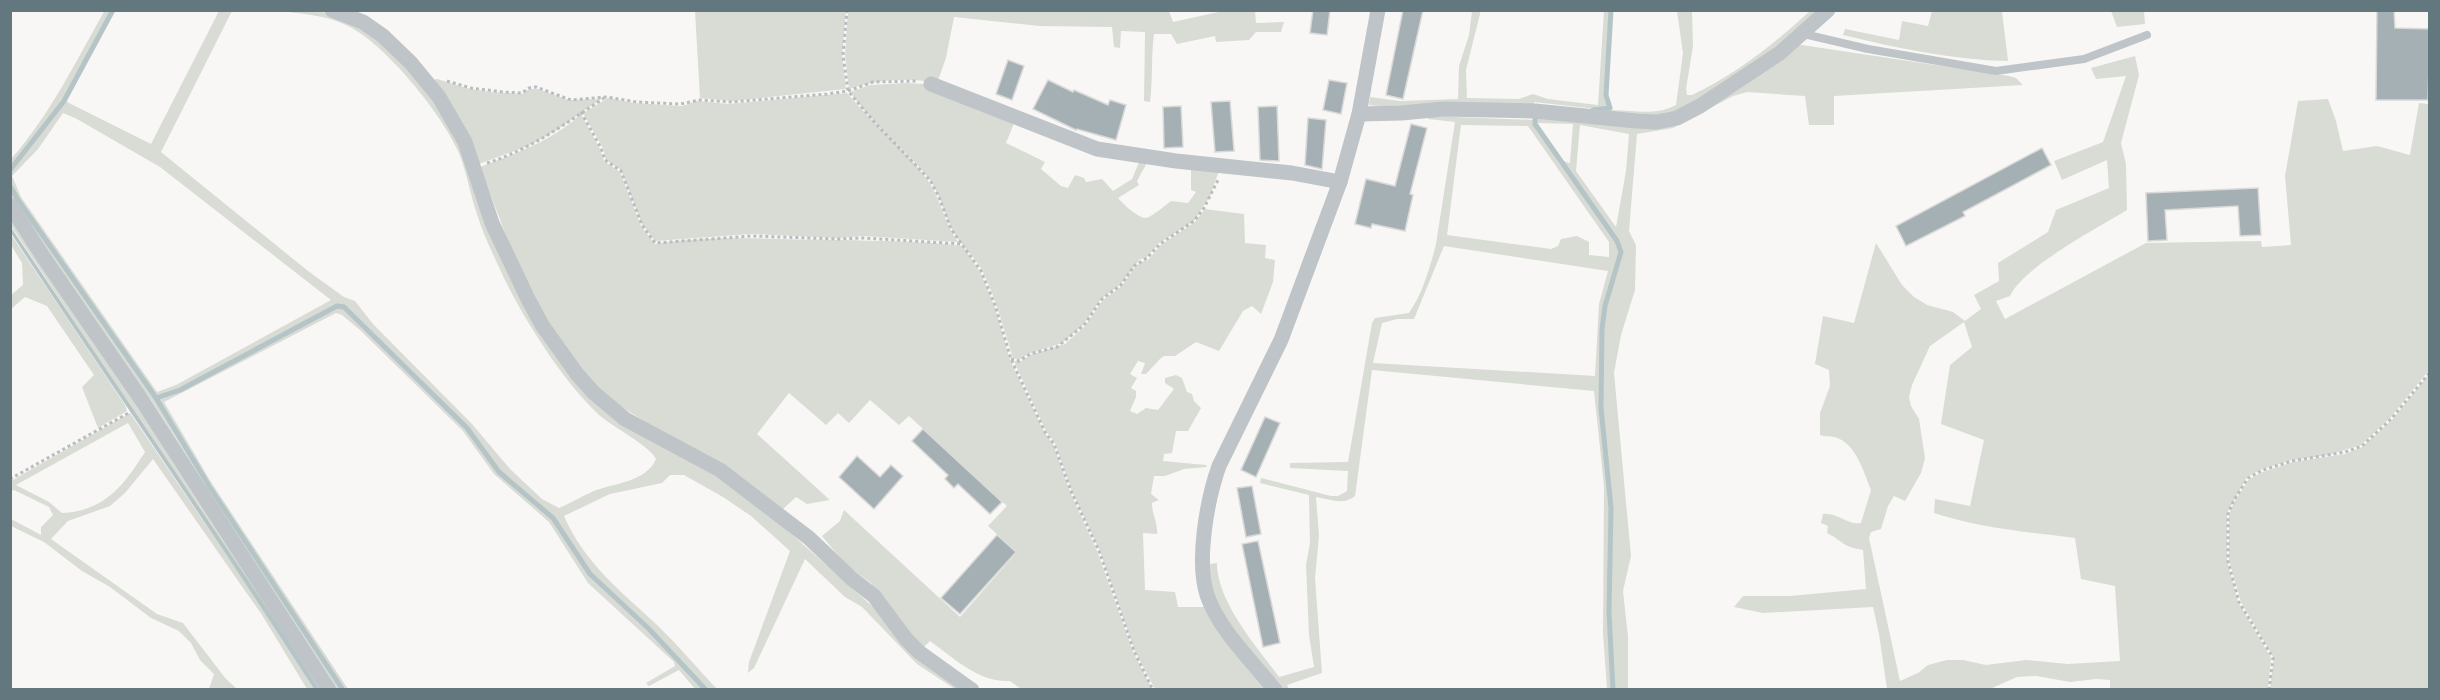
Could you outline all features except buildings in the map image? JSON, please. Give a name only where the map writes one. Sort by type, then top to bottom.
[{"type":"street","points":[[332,10],[363,22],[383,36],[425,80],[454,121],[474,166],[492,223],[527,297],[542,325],[577,374],[594,393],[625,419],[720,470],[809,537],[851,578],[874,596],[912,645],[972,690]]},
{"type":"street","points":[[1275,690],[1226,630],[1207,595],[1204,564],[1205,523],[1219,466],[1281,340],[1340,182],[1359,114],[1378,10]]},
{"type":"street","points":[[1359,114],[1443,109],[1535,111],[1657,122],[1677,118],[1700,106],[1780,53],[1804,34],[1828,10]]},
{"type":"street","points":[[931,84],[1097,149],[1222,167],[1292,173],[1340,182]]},
{"type":"street","points":[[10,205],[143,402],[329,690]]},
{"type":"lane","points":[[1804,34],[1868,49],[1996,71],[2084,58],[2147,36]]},
{"type":"path","points":[[847,10],[843,55],[848,91],[930,180],[951,229],[981,271],[995,305],[1011,359],[1045,432],[1054,444],[1071,491],[1099,551],[1134,651],[1153,690]]},
{"type":"path","points":[[425,80],[437,78],[471,88],[503,92],[522,93],[529,88],[536,87],[571,100],[607,97],[636,102],[680,104],[700,100],[733,102],[848,91],[879,81],[918,81],[931,84]]},
{"type":"path","points":[[474,166],[529,147],[573,121],[581,112],[607,97]]},
{"type":"path","points":[[581,112],[605,160],[621,171],[642,225],[655,243],[752,236],[863,238],[963,245]]},
{"type":"path","points":[[1011,359],[1019,361],[1030,354],[1058,347],[1084,325],[1102,299],[1121,285],[1134,266],[1147,258],[1160,244],[1194,221],[1207,202],[1222,167]]},
{"type":"path","points":[[2269,690],[2273,658],[2239,602],[2228,561],[2228,514],[2234,500],[2248,478],[2263,470],[2292,461],[2345,452],[2362,446],[2391,419],[2430,372]]},
{"type":"path","points":[[10,479],[129,412]]},
{"type":"shaded area","points":[[105,10],[112,11],[63,100],[11,168],[11,159],[50,106]]},
{"type":"shaded area","points":[[1481,10],[1466,70],[1467,98],[1519,99],[1533,94],[1548,99],[1598,105],[1604,11],[1610,11],[1604,96],[1608,107],[1597,109],[1534,102],[1534,108],[1401,108],[1369,105],[1370,97],[1400,101],[1458,99],[1459,66],[1469,35],[1472,11]]},
{"type":"shaded area","points":[[219,11],[232,11],[161,152],[308,271],[344,297],[355,301],[373,324],[472,424],[510,469],[542,499],[559,508],[594,491],[629,481],[645,473],[656,459],[647,448],[605,420],[580,396],[537,337],[486,240],[459,153],[440,119],[411,81],[377,47],[346,25],[314,15],[280,11],[317,11],[341,16],[385,45],[445,116],[563,363],[686,457],[750,497],[965,689],[955,689],[917,664],[862,607],[845,597],[805,559],[754,668],[748,673],[749,662],[790,551],[751,516],[684,475],[670,475],[662,483],[610,494],[564,516],[582,548],[604,575],[665,633],[717,689],[707,689],[650,629],[591,573],[554,517],[500,471],[468,427],[345,305],[336,305],[179,389],[156,397],[19,199],[11,183],[11,172],[65,101],[151,144]],"holes":[[[63,113],[160,167],[331,300],[176,385],[157,392],[21,197],[12,176],[38,149]]]},
{"type":"shaded area","points":[[695,11],[846,11],[842,55],[846,89],[732,101],[700,98]]},
{"type":"shaded area","points":[[848,11],[1169,11],[1173,22],[1223,11],[1255,11],[1256,23],[1284,22],[1281,32],[1256,32],[1249,40],[1216,42],[1215,36],[1177,44],[1171,34],[1154,34],[1150,102],[1144,101],[1145,32],[1121,31],[1120,48],[1114,47],[1112,27],[1040,26],[954,17],[946,58],[937,83],[893,80],[849,89],[845,55]]},
{"type":"shaded area","points":[[1677,11],[1692,11],[1693,46],[1686,89],[1687,95],[1692,95],[1709,87],[1754,58],[1810,11],[1819,11],[1742,73],[1694,103],[1673,113],[1657,118],[1635,118],[1597,112],[1617,110],[1647,112],[1676,105],[1683,53]]},
{"type":"shaded area","points":[[1932,11],[2002,11],[2008,61],[1925,52],[1843,35],[1845,29],[1899,40],[1902,21],[1928,26]]},
{"type":"shaded area","points":[[2111,11],[2144,11],[2145,24],[2117,27]]},
{"type":"shaded area","points":[[1795,44],[2009,76],[2016,78],[2023,85],[1834,96],[1834,125],[1809,125],[1805,96],[1747,92],[1733,96],[1673,128],[1637,134],[1629,231],[1636,245],[1635,290],[1621,335],[1614,373],[1631,556],[1623,591],[1628,637],[1628,689],[1615,689],[1611,612],[1613,508],[1602,408],[1603,329],[1606,306],[1622,252],[1619,241],[1563,161],[1570,163],[1573,124],[1536,123],[1536,116],[1661,126]],"holes":[[[1580,125],[1629,134],[1626,171],[1616,227],[1576,171]]]},
{"type":"shaded area","points":[[2135,56],[2139,75],[2121,143],[2126,164],[2127,210],[2046,260],[2018,284],[2010,296],[1996,301],[2005,319],[2146,243],[2261,241],[2262,247],[2291,245],[2285,176],[2298,101],[2328,99],[2343,151],[2377,146],[2410,155],[2419,103],[2429,104],[2429,370],[2390,418],[2361,445],[2328,455],[2292,460],[2262,469],[2247,477],[2227,513],[2227,561],[2238,602],[2271,658],[2268,689],[2110,689],[2110,680],[2070,682],[2036,676],[2017,677],[1990,689],[1887,689],[1873,607],[1763,613],[1734,607],[1743,596],[1790,596],[1866,589],[1863,550],[1850,547],[1827,533],[1828,526],[1821,523],[1823,514],[1828,514],[1852,523],[1861,523],[1871,490],[1854,451],[1842,440],[1820,435],[1820,413],[1830,386],[1829,370],[1815,364],[1823,316],[1854,323],[1876,243],[1902,285],[1914,297],[1927,305],[1953,312],[1965,321],[1981,309],[1974,295],[1999,281],[1998,263],[2048,232],[2056,210],[2109,188],[2107,160],[2062,180],[2054,161],[2103,142],[2126,76],[2096,79],[2091,68]],"holes":[[[1964,322],[1972,347],[1950,365],[1941,424],[1984,440],[1970,506],[1935,499],[1934,513],[1986,526],[2075,538],[2081,579],[2115,586],[2120,661],[2068,664],[2026,660],[1986,665],[1963,660],[1947,660],[1928,665],[1918,673],[1900,681],[1869,538],[1871,532],[1881,529],[1888,506],[1894,496],[1905,501],[1921,473],[1925,458],[1919,419],[1911,406],[1909,397],[1930,346]]]},
{"type":"shaded area","points":[[437,79],[470,89],[492,92],[522,94],[529,89],[538,89],[569,100],[601,99],[555,131],[528,146],[479,164],[432,80]]},
{"type":"shaded area","points":[[924,84],[1015,121],[1006,143],[1045,162],[1041,169],[1061,186],[1068,188],[1075,175],[1084,178],[1086,182],[1102,179],[1113,191],[1132,179],[1140,160],[1148,161],[1137,181],[1139,185],[1118,198],[1139,216],[1146,218],[1171,201],[1188,203],[1196,192],[1191,190],[1191,167],[1220,168],[1210,196],[1194,221],[1159,243],[1146,258],[1140,259],[1120,285],[1101,299],[1083,325],[1062,343],[1028,354],[1019,360],[1013,358],[996,303],[983,272],[954,233],[932,182],[868,115],[850,92],[870,85]]},
{"type":"shaded area","points":[[847,93],[927,179],[958,242],[863,236],[838,238],[751,234],[655,241],[642,224],[621,170],[606,160],[603,148],[583,113],[608,98],[634,103],[682,106],[697,101],[729,104]]},
{"type":"shaded area","points":[[581,114],[604,161],[620,172],[641,226],[655,244],[701,239],[747,238],[932,243],[963,246],[980,272],[994,305],[1010,360],[1044,432],[1053,444],[1070,492],[1097,551],[1133,652],[1152,689],[1021,689],[1010,681],[999,681],[977,674],[930,641],[922,649],[894,617],[871,583],[845,564],[822,536],[840,521],[844,510],[960,617],[1017,552],[988,526],[1007,506],[909,416],[899,425],[870,400],[849,423],[838,413],[826,425],[789,393],[757,434],[830,500],[807,504],[796,497],[783,509],[598,392],[539,310],[512,251],[480,167],[546,139]]},
{"type":"shaded area","points":[[1428,116],[1534,120],[1534,124],[1616,242],[1620,252],[1603,306],[1601,329],[1600,408],[1610,508],[1608,612],[1612,689],[1607,689],[1603,633],[1604,486],[1594,391],[1372,370],[1355,496],[1346,501],[1316,497],[1319,536],[1315,578],[1322,673],[1287,685],[1289,689],[1281,689],[1234,633],[1214,597],[1210,564],[1217,563],[1219,578],[1231,608],[1279,677],[1314,667],[1309,635],[1306,565],[1310,543],[1309,495],[1260,483],[1261,478],[1331,496],[1338,496],[1347,491],[1348,471],[1290,468],[1290,463],[1348,462],[1372,323],[1375,318],[1409,313],[1429,271],[1436,244],[1455,122],[1428,119]],"holes":[[[1461,125],[1528,126],[1609,242],[1609,257],[1589,255],[1589,242],[1577,236],[1561,239],[1558,246],[1551,249],[1447,235]],[[1444,246],[1608,271],[1599,304],[1595,376],[1373,363],[1382,323],[1397,319],[1414,319]]]},
{"type":"shaded area","points":[[10,189],[155,399],[207,487],[342,689],[337,689],[151,400],[122,362],[16,206]]},
{"type":"shaded area","points":[[1205,209],[1244,214],[1245,243],[1266,245],[1265,258],[1275,260],[1273,282],[1261,314],[1252,306],[1243,311],[1219,351],[1196,342],[1175,356],[1164,356],[1146,374],[1141,374],[1145,363],[1138,361],[1130,374],[1137,378],[1131,388],[1136,391],[1136,397],[1130,411],[1137,414],[1146,408],[1158,410],[1174,389],[1165,383],[1165,378],[1176,375],[1182,378],[1187,392],[1192,394],[1194,401],[1201,408],[1188,431],[1176,431],[1172,453],[1164,454],[1163,461],[1206,465],[1207,467],[1184,469],[1165,476],[1154,476],[1151,494],[1159,500],[1152,503],[1157,534],[1143,533],[1145,590],[1175,592],[1178,607],[1207,607],[1269,689],[1155,689],[1135,651],[1100,551],[1072,491],[1055,443],[1046,431],[1014,361],[1020,362],[1030,355],[1065,344],[1085,326],[1103,300],[1122,286],[1135,267],[1148,260],[1161,245],[1195,222]]},
{"type":"shaded area","points":[[10,215],[325,689],[319,689],[11,226]]},
{"type":"shaded area","points":[[10,226],[319,689],[314,689],[11,233]]},
{"type":"shaded area","points":[[10,233],[125,405],[127,411],[98,428],[82,387],[94,375],[47,306],[25,297],[11,309],[11,295],[23,285],[22,263],[11,245]]},
{"type":"shaded area","points":[[337,307],[343,308],[466,429],[498,473],[552,519],[589,575],[704,689],[695,689],[679,670],[649,686],[646,683],[675,666],[674,662],[588,583],[549,522],[494,474],[463,431],[360,330],[342,315],[336,313],[164,402],[211,482],[348,689],[344,689],[210,486],[158,399],[180,392]]},
{"type":"shaded area","points":[[2429,374],[2429,689],[2270,689],[2274,658],[2241,602],[2229,560],[2229,514],[2235,501],[2249,479],[2263,472],[2293,462],[2345,454],[2362,447],[2392,420]]},
{"type":"shaded area","points":[[130,413],[262,607],[314,689],[307,689],[262,615],[153,459],[125,493],[110,506],[68,521],[51,539],[157,614],[183,623],[226,679],[237,689],[209,689],[214,674],[200,660],[191,643],[179,631],[151,618],[44,542],[11,526],[11,519],[41,535],[41,527],[53,515],[49,507],[14,490],[11,491],[11,481]],"holes":[[[128,423],[145,452],[112,494],[102,502],[77,511],[62,513],[49,502],[16,485]]]},
{"type":"waterway","points":[[10,170],[64,101],[113,10]]},
{"type":"waterway","points":[[1593,110],[1610,108],[1606,95],[1611,10]]},
{"type":"waterway","points":[[1535,111],[1535,124],[1617,241],[1621,252],[1605,306],[1602,329],[1601,408],[1611,508],[1609,612],[1613,690]]},
{"type":"waterway","points":[[10,186],[156,398],[209,486],[343,690]]},
{"type":"waterway","points":[[156,398],[180,390],[337,306],[344,307],[467,428],[499,472],[553,518],[590,574],[649,629],[706,690]]}]
